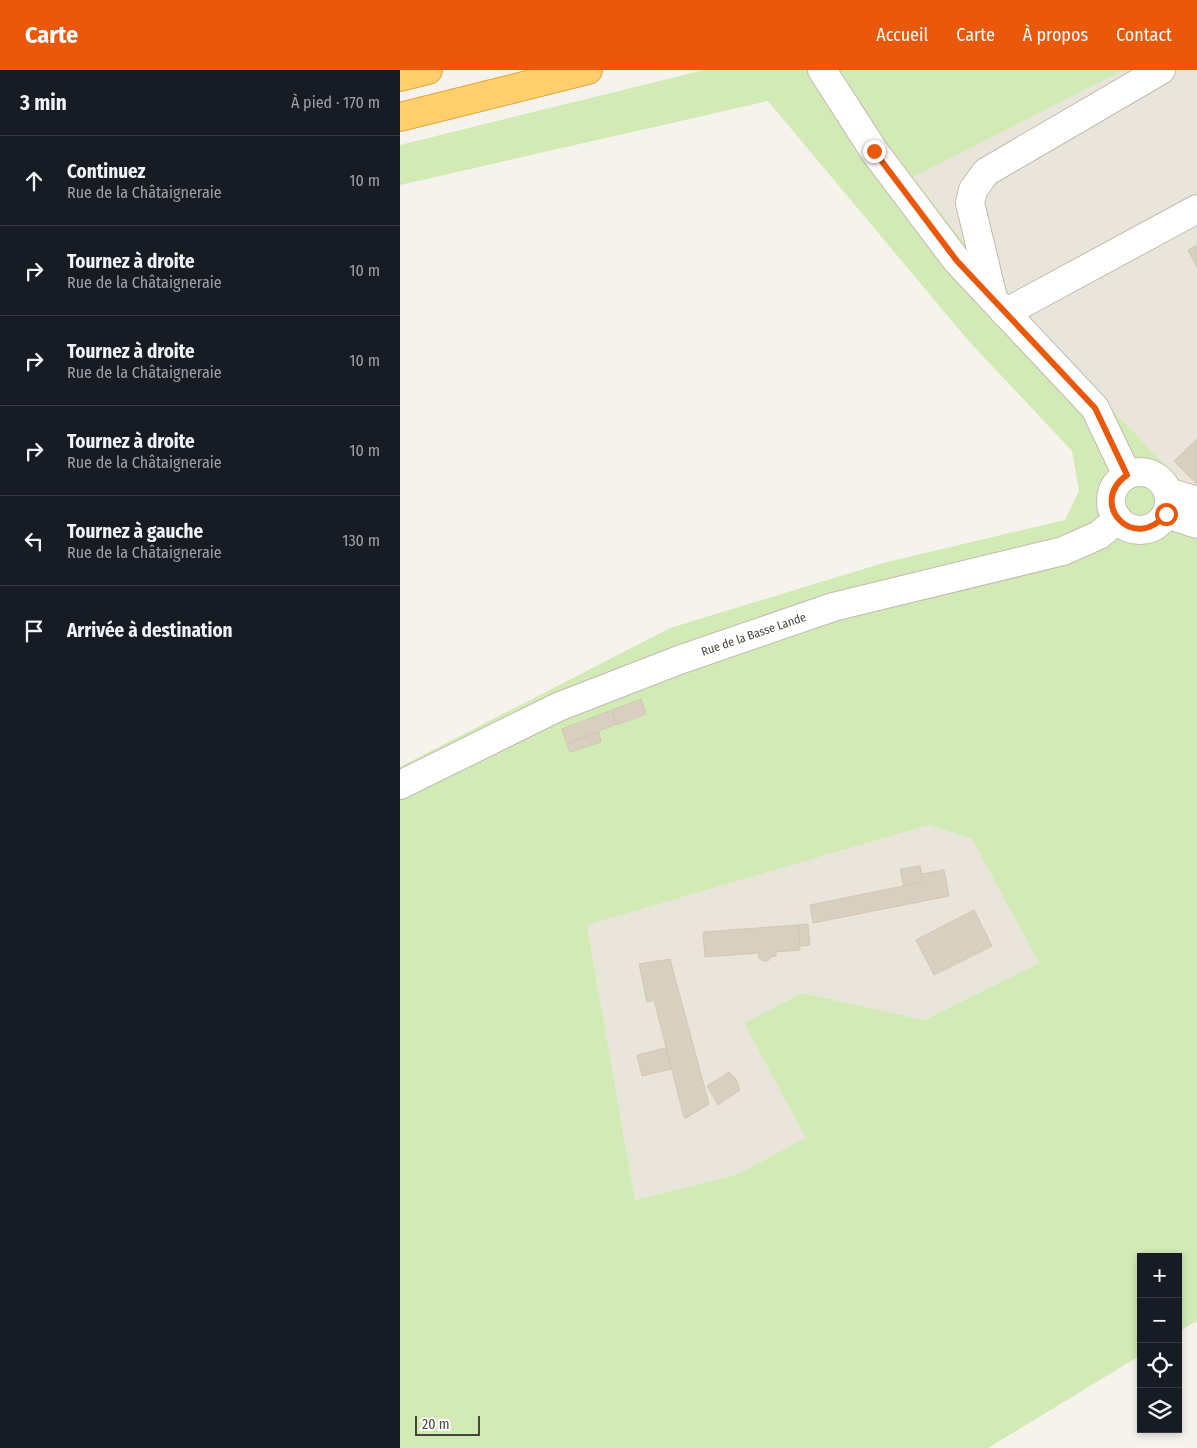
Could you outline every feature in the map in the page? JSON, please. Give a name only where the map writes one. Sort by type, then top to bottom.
[{"type":"highway","points":[[400,77],[428,70]]},
{"type":"highway","points":[[400,117],[588,70]]},
{"type":"street","points":[[999,307],[970,203],[973,190],[986,172],[1161,70]]},
{"type":"street","points":[[824,73],[886,166],[957,261],[1095,408],[1127,475]]},
{"type":"street","points":[[999,307],[1197,209]]},
{"type":"street","points":[[1143,472],[1152,474],[1164,484],[1167,503],[1160,522],[1143,530],[1133,529],[1125,525],[1113,512],[1111,503],[1115,486],[1120,480],[1127,475],[1143,472]]},
{"type":"street","points":[[1167,503],[1197,502]]},
{"type":"street","points":[[1167,503],[1197,524]]},
{"type":"street","name":"Rue de la Basse Lande","points":[[400,785],[558,707],[679,660],[833,607],[1063,551],[1099,535],[1118,519]]},
{"type":"shaded area","points":[[1124,70],[1197,70],[1197,491],[1186,488],[1003,292],[913,177]]},
{"type":"shaded area","points":[[929,825],[972,839],[1039,963],[924,1020],[802,993],[744,1023],[807,1138],[736,1175],[635,1200],[587,925]]},
{"type":"green space","points":[[704,70],[1124,70],[913,177],[1003,292],[1186,488],[1197,491],[1197,1321],[1182,1330],[1182,1253],[1137,1253],[1137,1357],[988,1448],[400,1448],[400,767],[670,628],[883,563],[1065,520],[1079,491],[1072,451],[966,338],[768,101],[400,185],[400,145]],"holes":[[[929,825],[972,839],[1039,963],[924,1020],[802,993],[744,1023],[806,1138],[736,1175],[635,1200],[587,925]]]},
{"type":"building","points":[[1197,245],[1197,267],[1188,250]]},
{"type":"building","points":[[1197,439],[1197,484],[1174,461]]},
{"type":"building","points":[[641,699],[646,714],[617,725],[612,710]]},
{"type":"building","points":[[612,710],[616,724],[567,744],[562,729]]},
{"type":"building","points":[[599,732],[601,742],[570,752],[567,744]]},
{"type":"building","points":[[920,866],[923,882],[904,886],[900,869]]},
{"type":"building","points":[[944,870],[949,896],[813,923],[810,905],[923,882],[921,874]]},
{"type":"building","points":[[974,910],[992,946],[934,975],[916,940]]},
{"type":"building","points":[[808,924],[810,945],[800,946],[798,925]]},
{"type":"building","points":[[798,925],[800,950],[776,952],[776,956],[771,957],[768,961],[763,961],[759,958],[759,953],[705,957],[703,932]]},
{"type":"building","points":[[670,959],[709,1104],[686,1118],[684,1117],[654,1000],[647,1002],[639,964]]},
{"type":"building","points":[[666,1048],[671,1069],[642,1076],[637,1055]]},
{"type":"building","points":[[729,1072],[736,1079],[740,1090],[718,1105],[707,1086]]},
{"type":"route","points":[[874,151],[957,261],[1095,408],[1127,475],[1115,486],[1112,495],[1113,512],[1118,519],[1133,529],[1143,530],[1160,522],[1166,514]]}]
